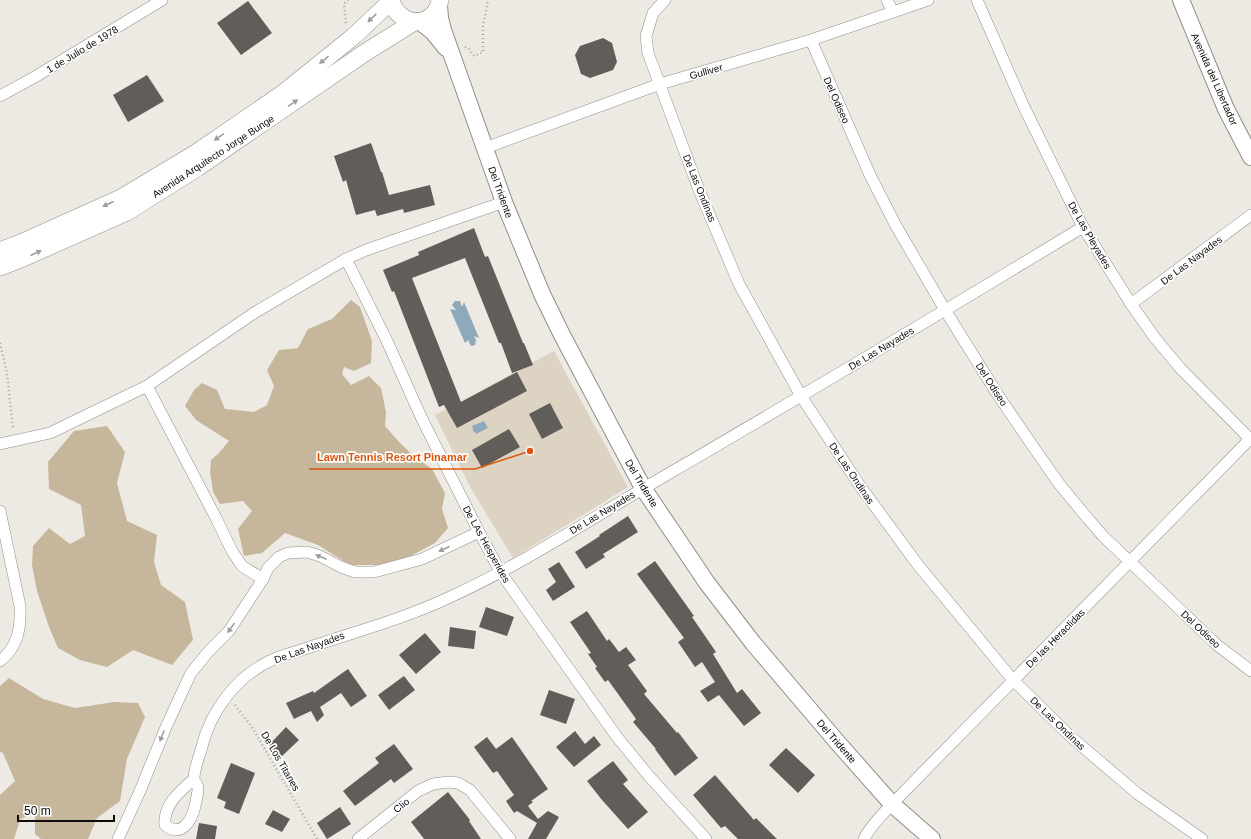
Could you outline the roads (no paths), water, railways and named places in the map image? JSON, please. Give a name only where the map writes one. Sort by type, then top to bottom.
[{"type":"main road","points":[[391,0],[394,9],[399,15],[406,20],[417,21]]},
{"type":"main road","name":"Avenida Arquitecto Jorge Bunge","points":[[0,251],[121,198],[196,153],[282,94],[354,36],[391,0]]},
{"type":"main road","name":"Avenida del Libertador","points":[[1181,0],[1226,109],[1251,157]]},
{"type":"main road","name":"Avenida Arquitecto Jorge Bunge","points":[[0,267],[24,258],[127,212],[197,168],[366,52],[417,21],[432,16],[436,11],[439,2]]},
{"type":"main road","name":"Del Tridente","points":[[439,2],[440,18],[449,46],[504,202],[542,294],[643,488],[707,583],[753,642],[838,743],[892,804],[932,839]]},
{"type":"main road","name":"Del Tridente","points":[[417,21],[433,32],[443,44],[455,63]]},
{"type":"street","name":"1 de Julio de 1978","points":[[0,96],[33,78],[162,0]]},
{"type":"street","name":"De Las Ondinas","points":[[665,0],[653,14],[646,36],[648,53],[699,190],[739,284],[801,396],[860,486],[918,565],[1014,680],[1071,737],[1138,794],[1202,839]]},
{"type":"street","points":[[887,0],[893,12]]},
{"type":"street","name":"Gulliver","points":[[485,148],[660,84],[810,40],[928,0]]},
{"type":"street","name":"De Las Pleyades","points":[[977,0],[1024,107],[1083,227],[1131,304],[1155,338],[1180,368],[1251,440]]},
{"type":"street","name":"Del Odiseo","points":[[810,40],[870,175],[895,224],[945,310],[998,395],[1060,485],[1089,520],[1130,562],[1217,645],[1251,671]]},
{"type":"street","points":[[0,444],[50,433],[147,386],[254,313],[346,258],[504,202]]},
{"type":"street","name":"De Las Nayades","points":[[1131,304],[1251,215]]},
{"type":"street","name":"De Las Nayades","points":[[194,779],[202,743],[212,719],[227,695],[243,678],[256,669],[273,660],[340,636],[422,610],[501,573],[1083,227]]},
{"type":"street","name":"De LAs Hesperides","points":[[346,258],[387,341],[422,419],[501,573],[618,737],[648,775],[706,839]]},
{"type":"street","points":[[147,386],[232,551],[242,566],[263,579]]},
{"type":"street","name":"De las Heraclidas","points":[[864,839],[892,804],[1251,440]]},
{"type":"street","points":[[0,511],[20,606],[20,618],[18,634],[14,646],[0,661]]},
{"type":"street","points":[[118,839],[191,673],[209,651],[229,631],[263,579],[268,568],[279,557],[288,553],[307,552],[320,556],[341,567],[355,572],[374,572],[422,559],[479,532]]},
{"type":"street","name":"Clio","points":[[358,839],[418,791],[433,784],[448,782],[458,783],[470,790],[510,839]]},
{"type":"water","points":[[455,301],[460,301],[462,307],[464,302],[479,338],[474,336],[476,340],[475,345],[471,346],[468,340],[465,343],[450,309],[456,310],[452,305]]},
{"type":"water","points":[[484,421],[488,428],[476,434],[473,431],[472,426]]},
{"type":"place","name":"Lawn Tennis Resort Pinamar","points":[[530,451]]}]
